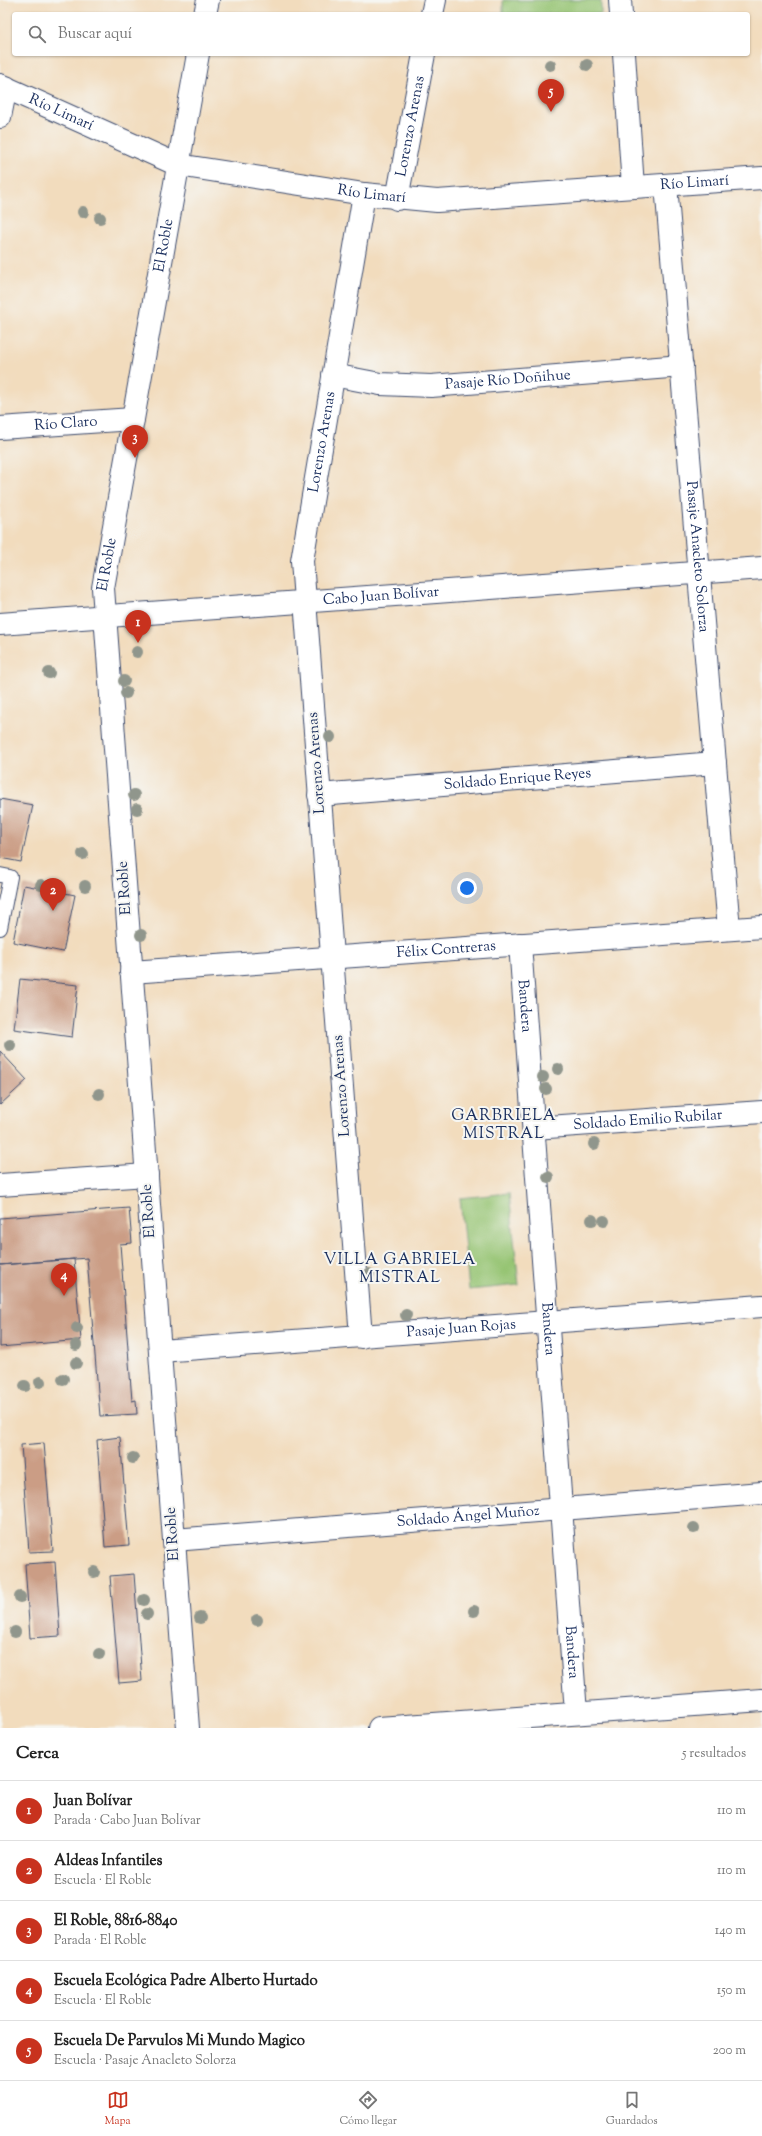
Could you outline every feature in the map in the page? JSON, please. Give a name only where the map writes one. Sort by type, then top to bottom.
[{"type":"street","points":[[205,12],[208,0]]},
{"type":"street","points":[[432,12],[435,0]]},
{"type":"street","points":[[620,0],[621,12]]},
{"type":"street","name":"El Roble","points":[[188,1728],[131,972],[104,588],[107,562],[198,56]]},
{"type":"street","name":"Lorenzo Arenas","points":[[397,199],[424,56]]},
{"type":"street","points":[[624,56],[633,187]]},
{"type":"street","points":[[0,117],[3,86]]},
{"type":"street","name":"Río Limarí","points":[[3,86],[178,165],[397,199],[437,201],[762,178]]},
{"type":"street","name":"Pasaje Anacleto Solorza","points":[[666,185],[729,929]]},
{"type":"street","name":"Lorenzo Arenas","points":[[361,1337],[302,561],[364,194]]},
{"type":"street","name":"Pasaje Río Doñihue","points":[[333,375],[380,384],[431,386],[682,366]]},
{"type":"street","name":"Río Claro","points":[[0,428],[133,419]]},
{"type":"street","name":"Cabo Juan Bolívar","points":[[0,624],[762,568]]},
{"type":"street","name":"Soldado Enrique Reyes","points":[[319,795],[715,762]]},
{"type":"street","name":"Félix Contreras","points":[[131,972],[762,927]]},
{"type":"street","name":"Bandera","points":[[520,944],[576,1713]]},
{"type":"street","name":"Soldado Emilio Rubilar","points":[[534,1128],[762,1112]]},
{"type":"street","points":[[0,1185],[147,1175]]},
{"type":"street","name":"Pasaje Juan Rojas","points":[[160,1351],[762,1306]]},
{"type":"street","name":"Soldado Ángel Muñoz","points":[[174,1540],[762,1492]]},
{"type":"street","points":[[379,1728],[551,1722],[576,1713],[762,1700]]},
{"type":"lane","points":[[0,875],[10,876],[0,928]]},
{"type":"green space","points":[[503,0],[601,0],[601,12],[503,12]]},
{"type":"green space","points":[[509,1193],[519,1285],[469,1290],[460,1198]]},
{"type":"building","points":[[0,799],[33,805],[21,862],[0,858]]},
{"type":"building","points":[[24,885],[75,895],[63,952],[13,942]]},
{"type":"building","points":[[20,979],[78,985],[72,1037],[14,1029]]},
{"type":"building","points":[[0,1051],[27,1080],[0,1105]]},
{"type":"building","points":[[129,1208],[132,1243],[120,1244],[132,1401],[136,1400],[137,1414],[100,1416],[87,1258],[0,1265],[0,1218]]},
{"type":"building","points":[[74,1259],[81,1340],[0,1347],[0,1265]]},
{"type":"building","points":[[120,1437],[129,1545],[105,1547],[97,1440]]},
{"type":"building","points":[[44,1443],[53,1551],[29,1552],[21,1445]]},
{"type":"building","points":[[55,1562],[60,1636],[30,1638],[25,1564]]},
{"type":"building","points":[[134,1574],[142,1681],[119,1683],[110,1576]]},
{"type":"place","name":"Escuela De Parvulos Mi Mundo Magico","points":[[551,112]]},
{"type":"place","name":"El Roble, 8816-8840","points":[[135,458]]},
{"type":"place","name":"Juan Bolívar","points":[[138,643]]},
{"type":"place","name":"Aldeas Infantiles","points":[[53,911]]},
{"type":"place","name":"Escuela Ecológica Padre Alberto Hurtado","points":[[64,1296]]},
{"type":"district","name":"GARBRIELA MISTRAL","points":[[504,1125]]},
{"type":"district","name":"VILLA GABRIELA MISTRAL","points":[[400,1269]]}]
